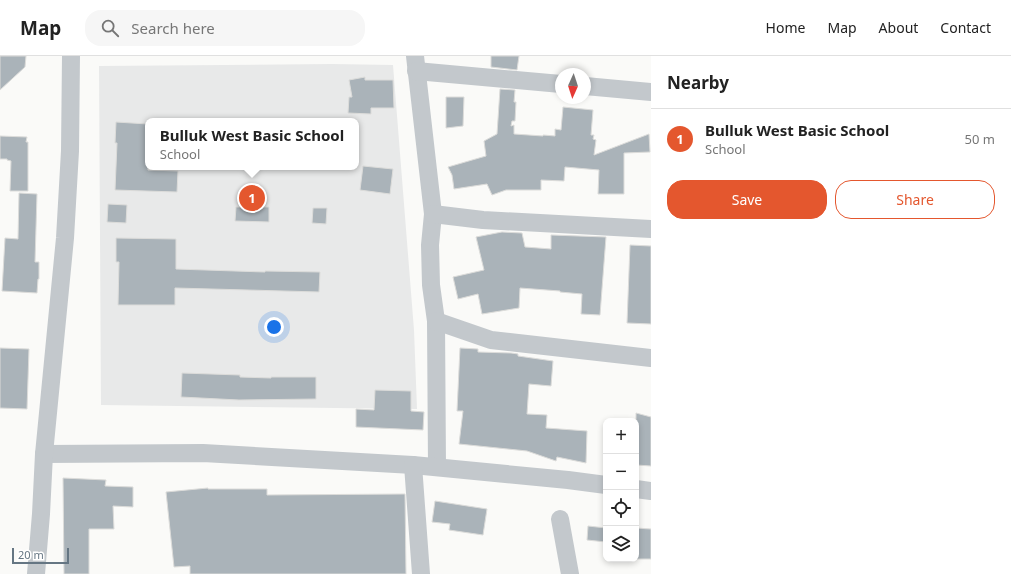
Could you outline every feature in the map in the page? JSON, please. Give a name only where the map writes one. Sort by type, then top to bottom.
[{"type":"street","points":[[36,574],[44,454],[65,238],[70,151],[71,56]]},
{"type":"street","points":[[437,467],[436,321],[431,285],[430,245],[433,214],[414,61],[555,83]]},
{"type":"street","points":[[591,87],[651,92]]},
{"type":"street","points":[[433,214],[483,220],[651,229]]},
{"type":"street","points":[[436,321],[491,340],[651,358]]},
{"type":"street","points":[[44,454],[203,453],[413,464],[603,485]]},
{"type":"street","points":[[413,464],[421,574]]},
{"type":"street","points":[[639,489],[651,491]]},
{"type":"street","points":[[560,519],[570,574]]},
{"type":"shaded area","points":[[332,64],[393,65],[414,330],[417,409],[101,405],[99,66]]},
{"type":"building","points":[[0,56],[26,56],[25,67],[0,90]]},
{"type":"building","points":[[491,56],[519,56],[517,70],[491,67]]},
{"type":"building","points":[[365,77],[365,80],[393,80],[394,108],[371,108],[371,114],[348,113],[349,97],[352,97],[349,80]]},
{"type":"building","points":[[500,89],[515,90],[515,121],[512,121],[511,126],[514,125],[514,134],[555,136],[555,129],[561,130],[563,107],[593,110],[591,135],[594,135],[593,139],[596,140],[594,155],[649,134],[650,152],[624,153],[624,194],[598,194],[599,170],[565,167],[564,181],[541,180],[541,190],[506,190],[492,195],[487,184],[454,189],[452,175],[448,167],[486,156],[484,141],[497,134]]},
{"type":"building","points":[[446,97],[464,97],[463,126],[446,128]]},
{"type":"building","points":[[116,122],[145,124],[145,170],[178,171],[177,192],[115,190],[117,143],[115,143]]},
{"type":"building","points":[[0,136],[27,137],[28,191],[10,191],[11,161],[7,159],[0,159]]},
{"type":"building","points":[[363,166],[393,169],[390,194],[360,190]]},
{"type":"building","points":[[19,193],[37,194],[35,262],[39,262],[39,279],[37,293],[2,291],[5,238],[18,239]]},
{"type":"building","points":[[108,204],[127,205],[126,223],[107,222]]},
{"type":"building","points":[[236,207],[269,207],[269,222],[235,221]]},
{"type":"building","points":[[313,208],[327,208],[326,224],[312,223]]},
{"type":"building","points":[[502,232],[522,233],[525,247],[551,249],[551,235],[606,237],[600,315],[581,314],[582,294],[560,291],[520,288],[519,308],[482,314],[478,294],[458,299],[453,277],[484,270],[476,237]]},
{"type":"building","points":[[116,238],[176,239],[176,269],[320,272],[319,292],[175,288],[175,305],[118,305],[119,262],[116,262]]},
{"type":"building","points":[[630,245],[651,246],[651,324],[627,323]]},
{"type":"building","points":[[0,348],[29,349],[27,409],[0,408]]},
{"type":"building","points":[[460,348],[478,349],[478,352],[511,353],[518,354],[518,356],[553,361],[551,386],[529,384],[527,414],[547,415],[546,428],[587,431],[586,463],[557,457],[556,461],[527,451],[459,444],[463,411],[457,411]]},
{"type":"building","points":[[182,373],[240,375],[240,377],[271,378],[316,377],[316,399],[239,400],[181,397]]},
{"type":"building","points":[[375,390],[411,391],[411,411],[424,412],[423,430],[356,427],[356,409],[374,410]]},
{"type":"building","points":[[636,413],[651,417],[651,466],[639,465],[639,418],[636,418]]},
{"type":"building","points":[[63,478],[106,480],[105,486],[133,487],[133,507],[113,506],[114,529],[89,529],[89,574],[64,574]]},
{"type":"building","points":[[208,488],[267,489],[267,495],[405,494],[406,574],[190,574],[190,566],[174,567],[166,492]]},
{"type":"building","points":[[435,501],[487,509],[483,535],[449,530],[450,524],[432,522]]},
{"type":"building","points":[[588,526],[603,528],[603,542],[587,540]]},
{"type":"building","points":[[639,528],[651,529],[651,559],[639,559]]},
{"type":"place","name":"Bulluk West Basic School","points":[[252,198]]}]
